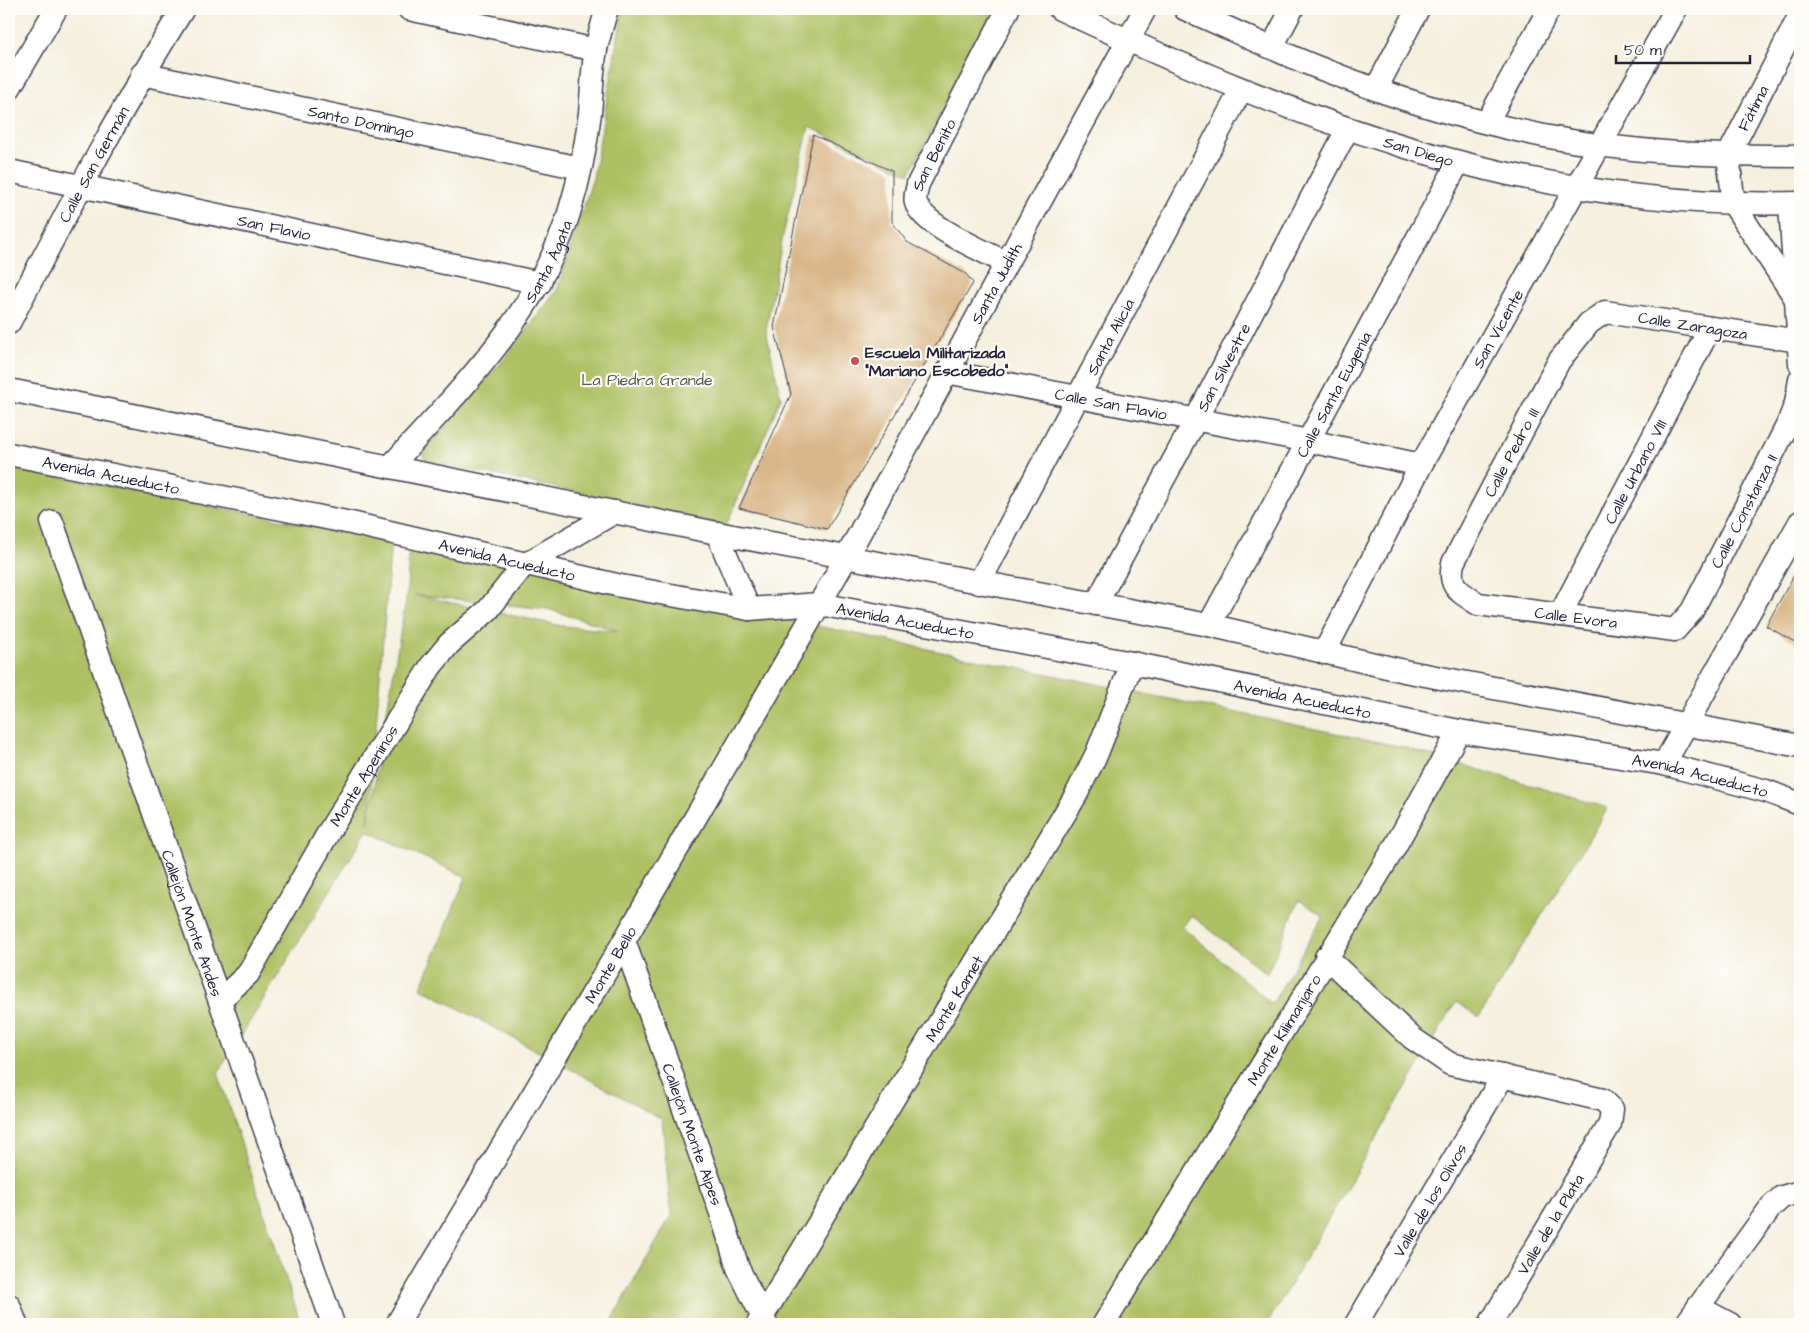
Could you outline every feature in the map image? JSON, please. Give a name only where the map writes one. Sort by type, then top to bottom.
[{"type":"street","points":[[9,89],[56,9]]},
{"type":"street","name":"Calle San Germán","points":[[9,323],[80,184],[142,74],[183,9]]},
{"type":"street","points":[[409,9],[596,50]]},
{"type":"street","name":"Santa Ágata","points":[[390,468],[486,360],[514,323],[540,283],[569,213],[580,168],[589,115],[596,50],[607,9]]},
{"type":"street","name":"San Benito","points":[[1006,263],[940,227],[926,217],[916,204],[916,194],[918,184],[1008,9]]},
{"type":"street","name":"San Diego","points":[[1060,9],[1241,90],[1347,130],[1458,164],[1575,188],[1635,197],[1734,204],[1795,204]]},
{"type":"street","name":"Santa Judith","points":[[846,558],[1127,40],[1146,9]]},
{"type":"street","points":[[1185,9],[1326,71],[1376,89],[1487,122],[1544,136],[1598,145],[1669,153],[1728,156],[1800,156]]},
{"type":"street","points":[[1272,47],[1292,9]]},
{"type":"street","points":[[1376,89],[1418,9]]},
{"type":"street","points":[[1487,122],[1549,9]]},
{"type":"street","name":"San Vicente","points":[[1324,653],[1421,465],[1598,145],[1676,9]]},
{"type":"street","name":"Fátima","points":[[1728,156],[1800,15]]},
{"type":"street","name":"Santo Domingo","points":[[142,74],[580,168]]},
{"type":"street","name":"Santa Alicia","points":[[979,584],[1241,90]]},
{"type":"street","name":"San Silvestre","points":[[1096,604],[1196,419],[1347,130]]},
{"type":"street","points":[[1728,156],[1734,204],[1796,299]]},
{"type":"street","name":"Calle Santa Eugenia","points":[[1209,625],[1458,164]]},
{"type":"street","name":"San Flavio","points":[[9,171],[80,184],[540,283]]},
{"type":"street","points":[[1795,204],[1796,299],[1800,364]]},
{"type":"street","name":"Calle Zaragoza","points":[[1589,323],[1605,312],[1799,341]]},
{"type":"street","name":"Calle Pedro III","points":[[1454,588],[1450,575],[1453,563],[1559,361],[1589,323]]},
{"type":"street","name":"Calle Urbano VIII","points":[[1560,615],[1710,328]]},
{"type":"street","name":"Calle San Flavio","points":[[946,372],[1309,440],[1421,465]]},
{"type":"street","name":"Calle Constanza II","points":[[1692,611],[1788,424],[1796,402],[1800,380]]},
{"type":"street","points":[[9,390],[717,533],[979,584],[1209,625],[1404,671],[1800,746]]},
{"type":"street","name":"Avenida Acueducto","points":[[9,454],[351,523],[524,565],[621,586],[749,609],[819,604],[1132,663],[1459,731],[1664,764],[1766,791],[1800,804]]},
{"type":"street","points":[[524,565],[615,512]]},
{"type":"street","name":"Callejón Monte Andes","points":[[52,522],[333,1324]]},
{"type":"street","points":[[1664,764],[1800,522]]},
{"type":"street","points":[[717,533],[749,609]]},
{"type":"street","name":"Monte Bello","points":[[397,1324],[624,941],[846,558]]},
{"type":"street","name":"Monte Apeninos","points":[[220,1000],[248,974],[331,828],[431,666],[449,644],[488,610],[524,565]]},
{"type":"street","name":"Calle Evora","points":[[1454,588],[1478,604],[1674,630],[1692,611]]},
{"type":"street","name":"Monte Kamet","points":[[762,1321],[1076,795],[1097,753],[1132,663]]},
{"type":"street","name":"Monte Kilimanjaro","points":[[1104,1324],[1326,957],[1393,850],[1459,731]]},
{"type":"street","name":"Callejón Monte Alpes","points":[[624,941],[721,1213],[738,1268],[762,1321]]},
{"type":"street","points":[[1326,957],[1430,1052],[1450,1064],[1503,1076]]},
{"type":"street","name":"Valle de la Plata","points":[[1490,1324],[1610,1124],[1612,1108],[1603,1100],[1503,1076]]},
{"type":"street","name":"Valle de los Olivos","points":[[1356,1324],[1503,1076]]},
{"type":"street","points":[[1730,1324],[1692,1315],[1772,1207],[1782,1197],[1800,1192]]},
{"type":"street","points":[[9,1305],[16,1324]]},
{"type":"green space","name":"La Piedra Grande","points":[[623,9],[994,10],[909,174],[809,127],[783,235],[766,331],[781,398],[726,526],[582,493],[426,461],[422,453],[507,356],[557,290],[593,178]]},
{"type":"green space","points":[[9,467],[391,541],[368,823],[407,593],[409,540],[1403,747],[1608,808],[1479,1017],[1456,1002],[1267,1324],[610,1324],[671,1215],[662,1119],[421,988],[466,877],[367,831],[218,1073],[301,1324],[25,1324],[9,1279]],"holes":[[[415,595],[547,609],[619,631],[562,626]],[[1299,900],[1323,916],[1272,1004],[1183,927],[1191,915],[1267,974]]]},
{"type":"building","name":"Escuela Militarizada \"Mariano Escobedo\"","points":[[813,135],[892,171],[892,222],[907,242],[966,274],[973,283],[827,529],[739,508],[791,394],[774,327]]},
{"type":"building","points":[[1800,564],[1800,645],[1766,626]]},
{"type":"place","name":"Escuela Militarizada \"Mariano Escobedo\"","points":[[855,361]]}]
